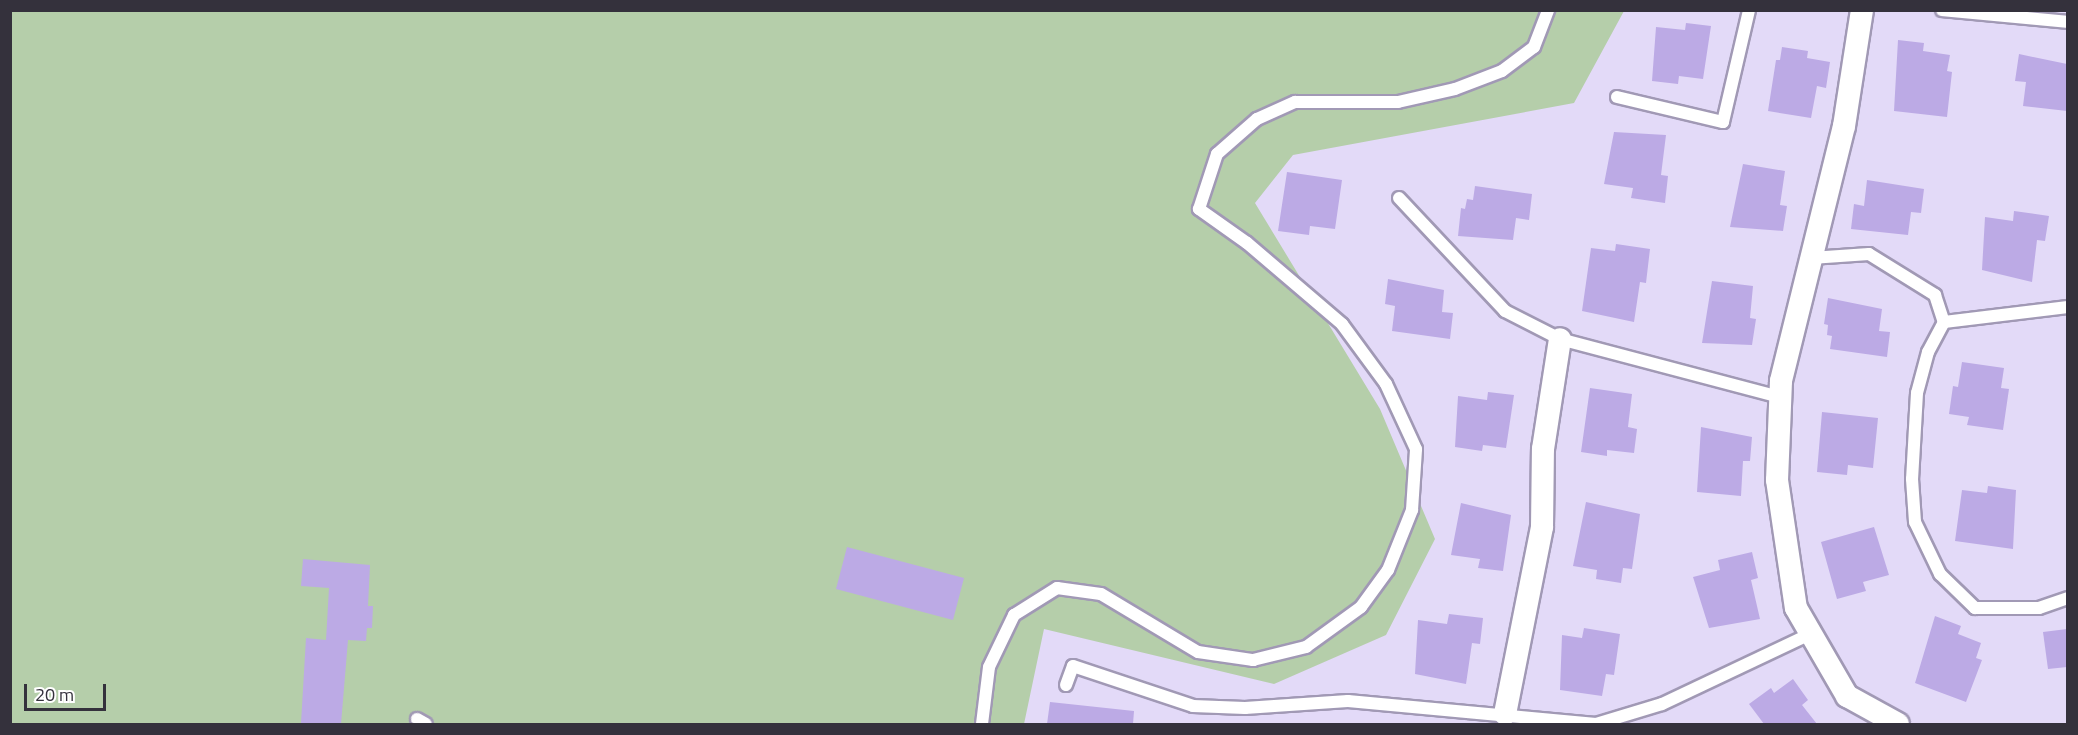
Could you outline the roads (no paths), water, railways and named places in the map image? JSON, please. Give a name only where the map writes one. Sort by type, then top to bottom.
[{"type":"street","points":[[1862,10],[1844,126],[1780,397],[1777,480],[1796,608],[1847,696],[1898,724]]},
{"type":"street","points":[[1505,714],[1542,527],[1543,449],[1560,339]]},
{"type":"lane","points":[[982,724],[989,668],[1014,615],[1057,588],[1101,594],[1198,652],[1253,660],[1306,647],[1361,607],[1388,570],[1412,510],[1416,449],[1386,384],[1342,324],[1246,243],[1199,209],[1217,154],[1257,119],[1294,102],[1398,102],[1464,85],[1502,71],[1534,47],[1548,10]]},
{"type":"lane","points":[[1617,96],[1723,122],[1749,10]]},
{"type":"lane","points":[[1942,10],[2067,22]]},
{"type":"lane","points":[[1399,198],[1505,311],[1560,339],[1780,397]]},
{"type":"lane","points":[[1811,258],[1869,254],[1935,295],[1944,322],[1928,352],[1917,393],[1912,436],[1916,522],[1940,574],[1975,608],[2039,608],[2067,598]]},
{"type":"lane","points":[[1944,322],[2067,307]]},
{"type":"lane","points":[[1066,685],[1073,666],[1193,706],[1245,708],[1348,701],[1596,724],[1662,704],[1810,634]]}]
